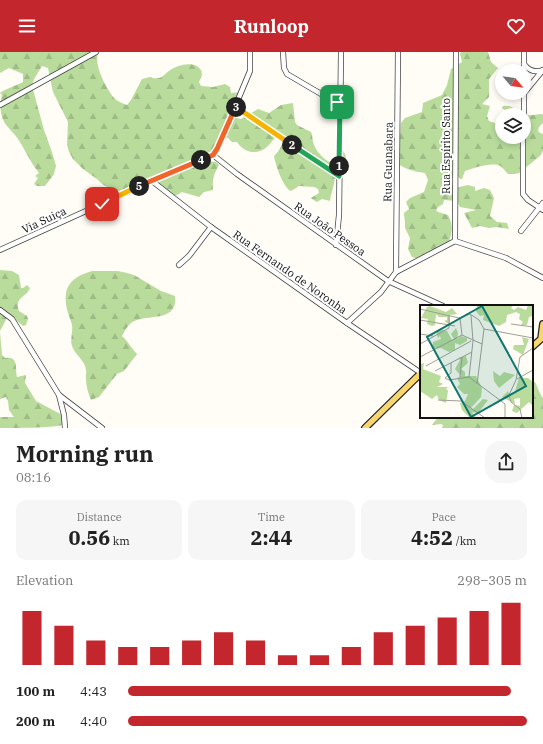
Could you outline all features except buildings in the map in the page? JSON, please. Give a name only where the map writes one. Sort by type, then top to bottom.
[{"type":"main road","points":[[533,345],[541,338],[543,324]]},
{"type":"main road","points":[[365,428],[420,374]]},
{"type":"street","points":[[0,105],[96,52]]},
{"type":"street","points":[[213,155],[219,145],[250,71],[250,52]]},
{"type":"street","points":[[283,52],[284,68],[289,75],[333,101],[340,102]]},
{"type":"street","points":[[336,245],[338,229],[341,52]]},
{"type":"street","name":"Rua Guanabara","points":[[396,272],[398,52]]},
{"type":"street","name":"Rua Espírito Santo","points":[[454,241],[456,52]]},
{"type":"street","points":[[524,52],[524,64]]},
{"type":"street","points":[[531,70],[543,70]]},
{"type":"street","points":[[531,85],[543,70]]},
{"type":"street","points":[[236,106],[339,176]]},
{"type":"street","points":[[523,144],[522,192],[526,199],[541,209]]},
{"type":"street","name":"Via Suiça","points":[[0,250],[152,180],[213,155]]},
{"type":"street","name":"Rua João Pessoa","points":[[213,155],[236,174],[388,281],[441,305]]},
{"type":"street","name":"Rua Fernando de Noronha","points":[[152,180],[211,227],[420,372]]},
{"type":"street","points":[[521,231],[541,209],[543,203]]},
{"type":"street","points":[[179,265],[189,256],[211,227]]},
{"type":"street","points":[[347,323],[374,300],[396,272],[454,241],[506,258],[543,278]]},
{"type":"street","points":[[0,310],[12,319],[59,395],[64,415],[65,428]]},
{"type":"street","points":[[59,395],[102,428]]},
{"type":"green space","points":[[0,52],[99,52],[97,63],[101,76],[115,99],[127,105],[142,79],[151,77],[159,78],[181,65],[194,65],[202,72],[199,82],[201,86],[213,87],[225,84],[230,87],[231,93],[242,92],[235,115],[236,118],[241,119],[258,109],[269,113],[281,105],[293,103],[295,122],[297,125],[311,132],[314,145],[323,157],[329,162],[336,164],[342,150],[346,156],[346,162],[342,176],[335,175],[330,201],[322,199],[317,202],[311,198],[319,193],[318,189],[314,187],[299,186],[290,191],[282,180],[274,156],[281,147],[283,136],[278,136],[264,149],[256,152],[243,149],[237,142],[232,142],[227,137],[223,144],[206,159],[207,161],[216,162],[219,165],[214,177],[213,190],[204,192],[199,197],[182,192],[175,196],[155,184],[116,192],[102,184],[73,159],[67,145],[68,122],[53,92],[48,68],[42,66],[34,79],[32,86],[56,166],[54,174],[45,186],[37,186],[34,184],[38,178],[35,176],[39,173],[32,164],[18,139],[4,122],[1,111],[2,95],[0,93],[23,82],[23,74],[9,68],[0,73]]},
{"type":"green space","points":[[461,52],[488,52],[491,62],[495,65],[495,72],[489,79],[489,97],[482,104],[490,106],[487,116],[489,121],[495,123],[495,144],[531,144],[531,115],[542,114],[543,123],[539,127],[538,131],[543,134],[543,151],[540,156],[519,173],[508,174],[501,166],[490,165],[465,171],[462,179],[460,179],[456,174],[450,180],[450,183],[455,188],[468,185],[475,187],[475,191],[484,188],[490,190],[494,198],[490,216],[497,222],[507,223],[509,229],[480,226],[472,228],[464,213],[476,210],[460,207],[457,201],[444,200],[443,204],[436,210],[448,215],[450,219],[452,230],[448,245],[426,257],[412,257],[408,249],[410,238],[405,228],[404,213],[409,209],[406,202],[410,198],[424,192],[428,180],[425,173],[408,169],[394,161],[393,153],[400,138],[401,123],[405,118],[422,112],[423,103],[442,95],[447,85],[451,69],[462,62]]},
{"type":"green space","points":[[503,106],[512,108],[502,108]]},
{"type":"green space","points":[[0,270],[12,271],[19,275],[21,288],[27,285],[30,288],[18,303],[19,311],[27,316],[28,319],[26,325],[23,326],[11,316],[8,316],[0,331]]},
{"type":"green space","points":[[92,271],[118,271],[134,275],[161,291],[175,296],[175,304],[172,310],[162,316],[137,320],[128,326],[122,336],[137,354],[124,371],[117,374],[99,397],[91,400],[87,387],[85,366],[72,346],[72,325],[67,307],[66,293],[68,287],[77,277]]},
{"type":"green space","points":[[0,332],[2,355],[5,358],[12,359],[16,363],[17,377],[26,375],[25,383],[36,401],[64,416],[63,425],[0,428],[0,417],[14,417],[9,410],[6,397],[0,399]]},
{"type":"green space","points":[[533,382],[535,382],[543,398],[543,428],[442,428],[443,425],[441,424],[432,425],[437,418],[533,418]]},
{"type":"route","points":[[102,204],[152,180],[213,155],[236,106],[339,176],[340,102],[337,102]]}]
